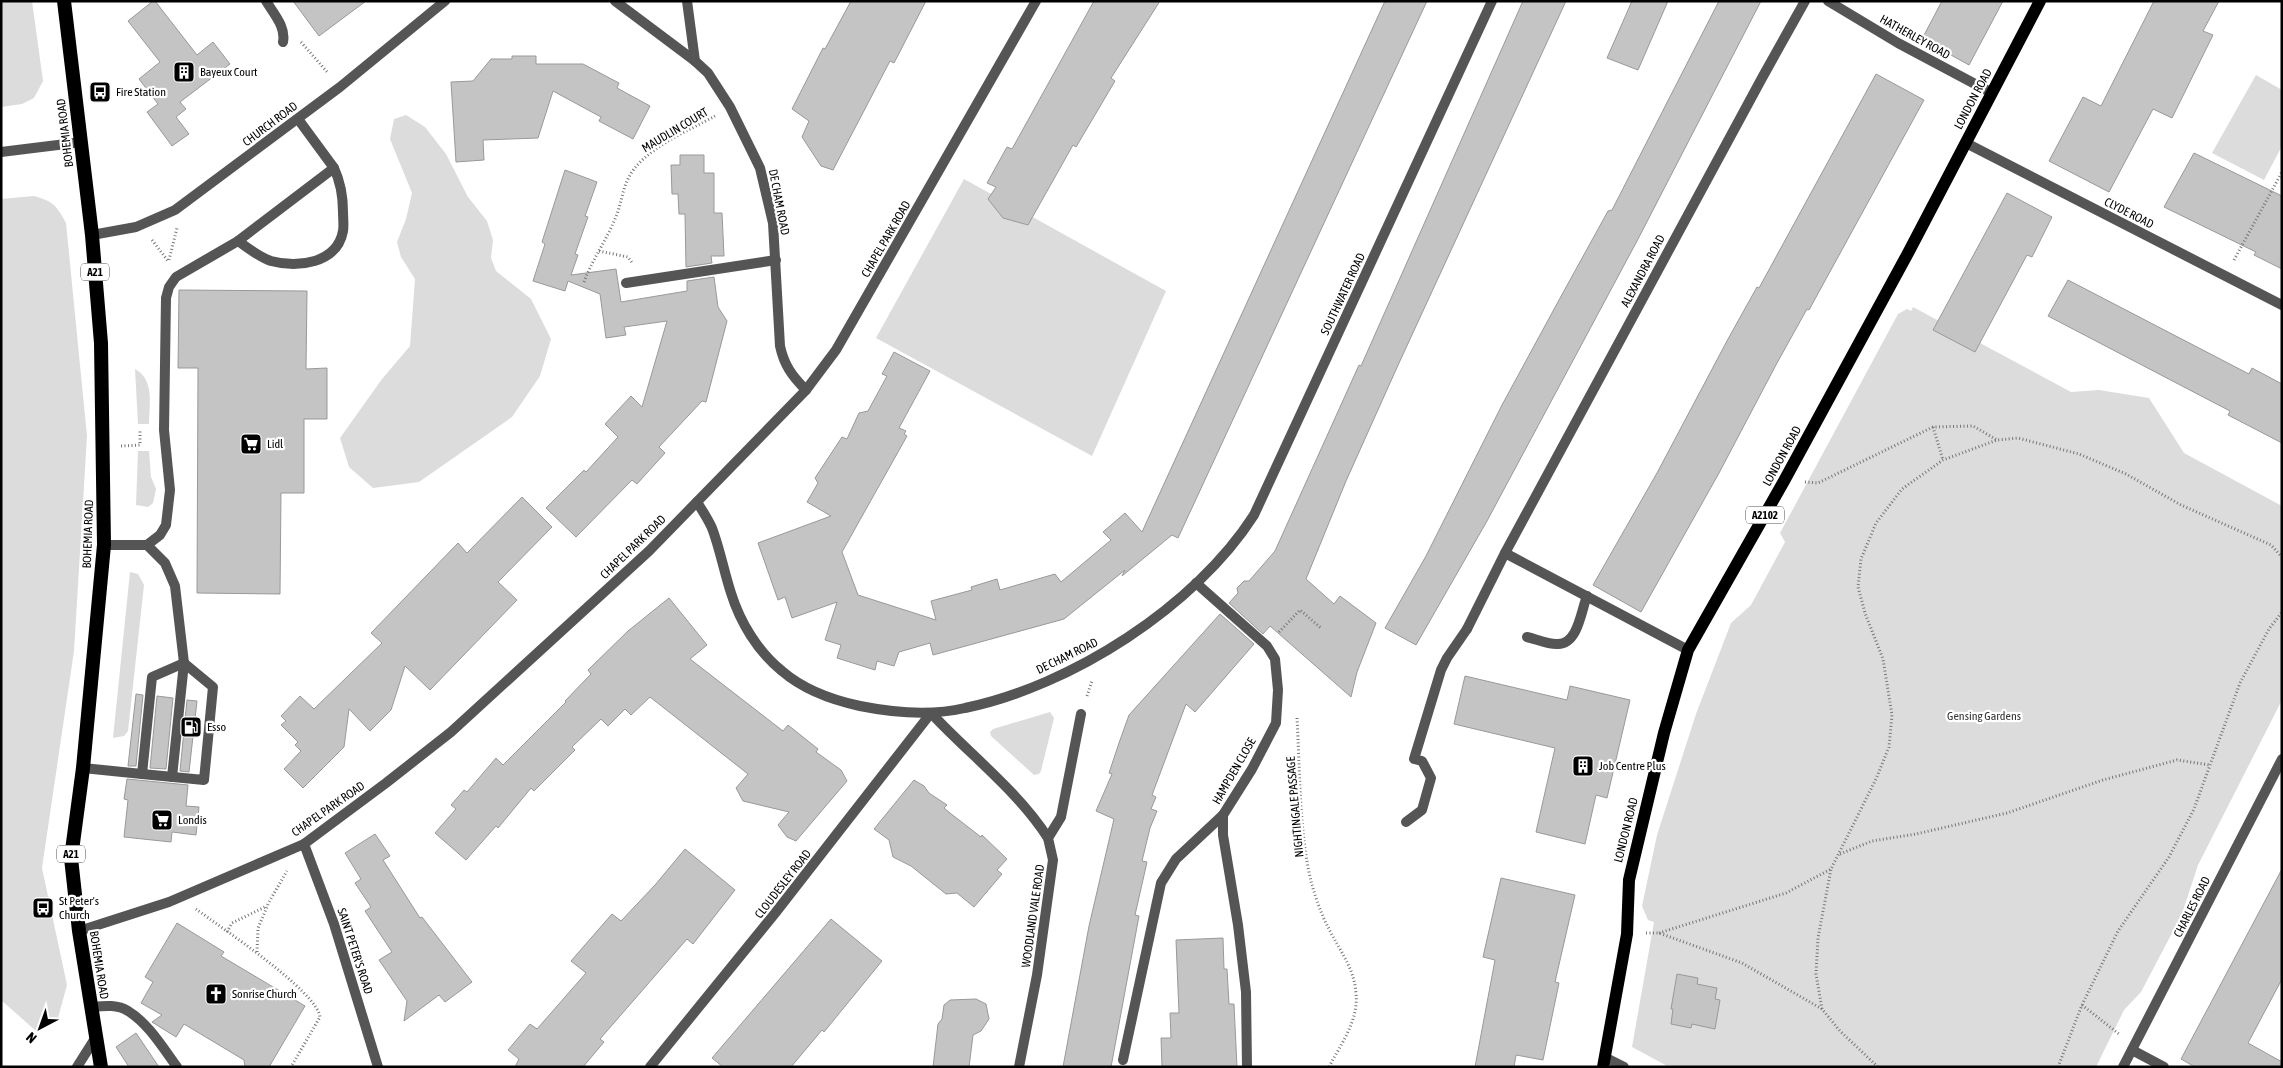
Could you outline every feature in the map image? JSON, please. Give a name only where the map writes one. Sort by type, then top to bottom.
[{"type":"highway","name":"BOHEMIA ROAD","points":[[64,1],[82,142],[101,343],[104,545],[83,768],[71,858],[79,931],[101,1067]]},
{"type":"main road","name":"LONDON ROAD","points":[[1605,1062],[1626,934],[1628,880],[1664,733],[1688,650],[1784,481],[1966,143],[2040,1]]},
{"type":"street","points":[[266,1],[281,25],[284,38]]},
{"type":"street","name":"CHURCH ROAD","points":[[92,235],[136,227],[175,210],[340,87],[445,1]]},
{"type":"street","name":"DE CHAM ROAD","points":[[615,1],[695,61],[708,73],[730,107],[760,168],[773,223],[780,346],[783,361],[791,374],[806,390]]},
{"type":"street","points":[[687,1],[695,61]]},
{"type":"street","name":"CHAPEL PARK ROAD","points":[[79,931],[180,898],[304,844],[451,732],[649,551],[806,390],[836,350],[1036,1]]},
{"type":"street","name":"SOUTHWATER ROAD","points":[[1196,583],[1240,538],[1254,515],[1492,1]]},
{"type":"street","name":"ALEXANDRA ROAD","points":[[1406,822],[1422,810],[1431,778],[1422,761],[1414,759],[1441,670],[1467,629],[1505,553],[1757,86],[1805,1]]},
{"type":"street","name":"HATHERLEY ROAD","points":[[1828,1],[1992,93]]},
{"type":"street","points":[[238,241],[251,251],[269,260],[291,265],[311,263],[329,254],[338,246],[343,231],[340,181],[334,168],[298,119]]},
{"type":"street","points":[[1,152],[82,142]]},
{"type":"street","name":"CLYDE ROAD","points":[[1966,143],[2282,305]]},
{"type":"street","points":[[104,545],[147,545],[160,535],[166,525],[170,490],[164,430],[166,298],[169,287],[176,277],[238,241],[334,168]]},
{"type":"street","points":[[632,282],[776,260]]},
{"type":"street","name":"DE CHAM ROAD","points":[[697,502],[712,527],[732,595],[745,626],[763,652],[782,671],[807,689],[844,703],[887,712],[932,713],[964,709],[1008,697],[1061,674],[1113,647],[1154,618],[1196,583]]},
{"type":"street","points":[[147,545],[165,564],[175,586],[184,663],[172,777]]},
{"type":"street","points":[[1505,553],[1688,650]]},
{"type":"street","name":"HAMPDEN CLOSE","points":[[1196,583],[1267,646],[1275,658],[1278,690],[1276,723],[1252,768],[1223,815],[1223,835],[1238,925],[1246,992],[1247,1067]]},
{"type":"street","points":[[1527,637],[1558,644],[1567,642],[1574,635],[1587,596]]},
{"type":"street","points":[[142,774],[152,677],[184,663]]},
{"type":"street","points":[[83,768],[204,780],[213,686],[184,663]]},
{"type":"street","points":[[932,713],[955,740],[1034,816],[1048,838],[1061,817],[1081,714]]},
{"type":"street","name":"CLOUDESLEY ROAD","points":[[650,1067],[776,912],[932,713]]},
{"type":"street","name":"CHARLES ROAD","points":[[2123,1067],[2282,759]]},
{"type":"street","points":[[1123,1060],[1161,883],[1176,859],[1223,815]]},
{"type":"street","name":"WOODLAND VALE ROAD","points":[[1019,1067],[1037,975],[1053,860],[1048,838]]},
{"type":"street","name":"SAINT PETER'S ROAD","points":[[304,844],[334,924],[378,1067]]},
{"type":"street","points":[[90,1007],[109,1005],[128,1010],[145,1026],[176,1067]]},
{"type":"street","points":[[77,1067],[96,1037]]},
{"type":"street","points":[[2132,1050],[2164,1067]]},
{"type":"street","points":[[1605,1062],[1624,1067]]},
{"type":"path","points":[[284,38],[294,37],[302,43],[340,87]]},
{"type":"path","name":"MAUDLIN COURT","points":[[584,282],[615,220],[628,179],[634,168],[653,152],[730,107]]},
{"type":"path","points":[[2225,276],[2282,172]]},
{"type":"path","points":[[158,248],[169,261],[178,230],[166,215]]},
{"type":"path","points":[[599,251],[628,257],[634,264],[632,282]]},
{"type":"path","points":[[1784,481],[1818,483],[1933,427],[1973,426],[1997,440]]},
{"type":"path","points":[[1933,427],[1943,460]]},
{"type":"path","points":[[140,429],[140,445]]},
{"type":"path","points":[[1822,1010],[1816,974],[1818,938],[1831,869],[1840,854],[1886,755],[1889,747],[1892,715],[1883,658],[1865,613],[1858,587],[1860,559],[1876,523],[1902,489],[1943,460],[1997,440],[2018,438],[2079,454],[2126,474],[2181,505],[2270,545],[2282,557]]},
{"type":"path","points":[[1267,646],[1300,610],[1321,628]]},
{"type":"path","points":[[2058,1067],[2082,1005],[2118,931],[2169,857],[2194,809],[2240,683],[2269,629],[2282,612]]},
{"type":"path","name":"NIGHTINGALE PASSAGE","points":[[1296,712],[1304,835],[1311,881],[1328,927],[1349,961],[1356,992],[1356,1009],[1352,1024],[1329,1067]]},
{"type":"path","points":[[1840,854],[1872,841],[1916,834],[2007,813],[2103,780],[2177,760],[2210,765]]},
{"type":"path","points":[[257,953],[258,928],[268,906],[304,844]]},
{"type":"path","points":[[1626,934],[1659,933],[1786,892],[1831,869]]},
{"type":"path","points":[[180,898],[257,953],[320,1010],[320,1017],[291,1067]]},
{"type":"path","points":[[226,932],[232,923],[268,906]]},
{"type":"path","points":[[1659,933],[1742,963],[1822,1010],[1840,1032],[1878,1067]]},
{"type":"path","points":[[2082,1005],[2118,1033],[2132,1050]]},
{"type":"green space","points":[[1,1],[32,1],[43,81],[34,98],[22,104],[1,107]]},
{"type":"green space","points":[[2256,75],[2282,90],[2282,146],[2264,180],[2212,153]]},
{"type":"green space","points":[[406,115],[425,127],[446,154],[468,197],[487,221],[493,240],[491,258],[496,271],[531,299],[551,339],[540,376],[512,417],[419,482],[373,488],[349,467],[340,438],[382,379],[410,346],[415,279],[401,257],[397,242],[406,219],[412,193],[390,139],[394,119]]},
{"type":"green space","points":[[964,179],[1166,291],[1092,456],[876,338]]},
{"type":"green space","points":[[34,196],[54,205],[66,223],[87,436],[74,651],[42,868],[67,985],[58,1018],[36,1031],[1,1000],[1,199]]},
{"type":"green space","name":"Gensing Gardens","points":[[1913,307],[2071,392],[2099,390],[2149,398],[2184,453],[2282,506],[2282,700],[2198,865],[2182,914],[2141,992],[2124,1010],[2096,1067],[1669,1067],[1632,1047],[1654,922],[1648,920],[1642,906],[1657,835],[1696,714],[1731,623],[1751,605],[1785,542],[1780,533],[1898,314],[1907,309],[1911,311]]},
{"type":"green space","points":[[135,369],[146,380],[150,393],[149,424],[138,424]]},
{"type":"green space","points":[[138,451],[149,451],[151,477],[156,489],[153,503],[148,507],[136,505]]},
{"type":"green space","points":[[130,572],[138,574],[144,585],[128,731],[124,736],[113,738]]},
{"type":"green space","points":[[1050,712],[1054,718],[1041,771],[1039,774],[1034,775],[991,736],[990,732],[993,729]]},
{"type":"building","name":"Bayeux Court","points":[[155,1],[197,55],[213,42],[230,64],[180,102],[186,109],[176,117],[189,134],[172,146],[147,112],[158,104],[139,79],[160,62],[128,21]]},
{"type":"building","points":[[293,1],[366,1],[319,36]]},
{"type":"building","points":[[851,1],[926,1],[894,63],[890,61],[833,170],[821,166],[802,137],[809,121],[792,109],[823,48],[825,49]]},
{"type":"building","points":[[1094,1],[1160,1],[1111,78],[1115,81],[1076,147],[1073,145],[1028,225],[1003,218],[988,199],[996,187],[987,183],[1007,147],[1012,149]]},
{"type":"building","points":[[1385,1],[1427,1],[1178,538],[1172,535],[1122,576],[1125,570],[1064,619],[933,655],[930,643],[899,652],[894,666],[877,661],[875,670],[837,658],[841,645],[825,640],[837,602],[792,618],[785,597],[778,600],[758,543],[831,516],[807,502],[818,483],[815,478],[842,437],[847,439],[859,413],[868,411],[887,376],[882,374],[894,352],[930,371],[899,428],[906,431],[904,434],[907,436],[842,552],[858,595],[936,620],[931,601],[972,590],[971,587],[997,579],[1000,590],[1055,574],[1061,582],[1111,540],[1103,532],[1125,513],[1142,532]]},
{"type":"building","points":[[1523,1],[1566,1],[1399,363],[1346,481],[1306,579],[1334,604],[1340,596],[1376,623],[1357,672],[1351,697],[1270,626],[1263,634],[1229,603],[1238,593],[1237,588],[1244,581],[1249,581],[1275,551],[1359,365],[1361,366]]},
{"type":"building","points":[[1632,1],[1668,1],[1638,70],[1607,58]]},
{"type":"building","points":[[1719,1],[1761,1],[1637,241],[1487,521],[1416,645],[1385,628],[1426,556],[1502,405],[1559,300],[1608,211],[1612,210]]},
{"type":"building","points":[[1942,1],[2003,1],[1969,65],[1922,39]]},
{"type":"building","points":[[2154,1],[2219,1],[2203,31],[2213,35],[2172,118],[2153,109],[2109,192],[2049,161],[2083,97],[2101,106]]},
{"type":"building","points":[[512,56],[536,56],[536,64],[583,64],[619,83],[617,88],[650,106],[633,139],[599,121],[601,117],[553,91],[538,138],[483,140],[484,160],[456,162],[451,82],[473,81],[491,59],[512,59]]},
{"type":"building","points":[[1876,74],[1924,100],[1641,612],[1593,585],[1657,473],[1728,339],[1757,287],[1759,288]]},
{"type":"building","points":[[2194,153],[2282,196],[2282,269],[2254,255],[2256,252],[2164,207]]},
{"type":"building","points":[[680,155],[704,155],[704,173],[714,173],[714,213],[722,213],[724,256],[711,256],[712,263],[686,267],[685,214],[679,214],[678,194],[672,194],[671,165],[680,165]]},
{"type":"building","points":[[565,170],[597,182],[585,216],[588,217],[575,254],[578,255],[571,275],[616,269],[621,302],[687,291],[687,281],[714,277],[718,307],[727,321],[706,402],[702,401],[659,447],[665,453],[637,484],[632,480],[576,537],[546,508],[584,470],[586,472],[618,437],[605,424],[631,396],[642,407],[667,321],[624,327],[626,335],[606,338],[600,294],[568,281],[565,291],[533,281],[545,244],[542,242]]},
{"type":"building","points":[[2007,193],[2052,217],[2032,257],[2027,255],[1975,352],[1933,330]]},
{"type":"building","points":[[2068,280],[2249,374],[2252,368],[2282,384],[2282,443],[2228,415],[2230,411],[2048,316]]},
{"type":"building","name":"Lidl","points":[[179,290],[307,291],[306,369],[327,368],[327,419],[304,419],[304,493],[281,493],[280,594],[197,593],[198,368],[178,368]]},
{"type":"building","points":[[522,497],[552,527],[498,582],[517,600],[430,690],[405,666],[391,710],[370,731],[349,709],[344,747],[303,788],[284,769],[301,751],[295,745],[298,742],[281,725],[286,721],[281,716],[300,696],[314,709],[382,643],[371,633],[458,543],[467,553]]},
{"type":"building","points":[[669,598],[707,645],[690,659],[783,731],[788,725],[818,749],[816,752],[841,770],[847,781],[796,841],[787,837],[778,825],[789,812],[743,801],[736,788],[748,774],[650,697],[631,715],[625,709],[608,726],[601,719],[572,747],[575,750],[534,791],[531,788],[498,828],[496,826],[466,860],[435,833],[456,809],[451,805],[464,790],[467,792],[496,758],[503,765],[566,702],[591,674],[588,670],[628,631]]},
{"type":"building","points":[[1220,614],[1254,644],[1195,712],[1186,704],[1152,795],[1156,797],[1151,809],[1157,811],[1150,828],[1142,861],[1147,862],[1135,915],[1139,916],[1111,1067],[1063,1067],[1089,926],[1114,819],[1096,811],[1112,774],[1109,773],[1119,743],[1129,715]]},
{"type":"building","name":"Job Centre Plus","points":[[1465,676],[1567,700],[1570,686],[1630,700],[1607,798],[1596,795],[1585,844],[1536,832],[1555,748],[1454,724]]},
{"type":"building","points":[[136,694],[143,695],[136,766],[128,766]]},
{"type":"building","points":[[157,696],[173,698],[166,769],[150,768]]},
{"type":"building","points":[[187,700],[197,701],[189,772],[180,771]]},
{"type":"building","name":"Londis","points":[[127,779],[188,785],[186,806],[199,807],[196,835],[172,832],[171,842],[124,837],[128,800],[124,799]]},
{"type":"building","points":[[914,780],[947,805],[944,808],[981,837],[982,835],[1007,859],[997,870],[1002,874],[974,907],[957,893],[946,894],[911,866],[893,857],[889,840],[874,829]]},
{"type":"building","points":[[375,834],[390,856],[383,860],[420,918],[422,917],[472,982],[445,1002],[439,995],[404,1021],[407,1001],[379,960],[392,952],[365,911],[371,907],[355,883],[361,879],[345,853]]},
{"type":"building","points":[[685,849],[735,890],[693,944],[687,939],[600,1039],[604,1042],[583,1067],[515,1067],[519,1059],[508,1050],[530,1024],[537,1029],[586,973],[571,961],[612,914],[621,921]]},
{"type":"building","points":[[2282,869],[2282,979],[2248,1043],[2282,1062],[2282,1067],[2195,1067],[2181,1059]]},
{"type":"building","points":[[1501,878],[1575,895],[1555,982],[1559,983],[1543,1060],[1516,1055],[1514,1067],[1475,1067],[1495,960],[1483,957]]},
{"type":"building","points":[[831,919],[882,961],[824,1032],[822,1030],[791,1067],[723,1067],[712,1058]]},
{"type":"building","name":"Sonrise Church","points":[[177,923],[224,952],[221,956],[305,1006],[269,1067],[245,1067],[244,1060],[184,1024],[176,1037],[152,1022],[162,1015],[141,1003],[153,982],[145,977]]},
{"type":"building","points":[[1223,938],[1224,969],[1227,969],[1229,1004],[1234,1004],[1237,1067],[1162,1067],[1161,1038],[1171,1038],[1170,1013],[1179,1013],[1176,940]]},
{"type":"building","points":[[1677,974],[1698,978],[1697,984],[1717,988],[1715,999],[1720,1000],[1715,1029],[1692,1024],[1691,1028],[1671,1024],[1673,1009],[1671,1009]]},
{"type":"building","points":[[976,999],[986,1004],[989,1019],[981,1031],[973,1035],[969,1067],[933,1067],[938,1024],[942,1019],[944,1005],[950,1000]]},
{"type":"building","points":[[136,1033],[159,1067],[129,1067],[116,1047]]},
{"type":"place","name":"Bayeux Court","points":[[184,72]]},
{"type":"place","name":"Fire Station","points":[[100,92]]},
{"type":"place","name":"Lidl","points":[[251,444]]},
{"type":"place","name":"Esso","points":[[191,727]]},
{"type":"place","name":"Job Centre Plus","points":[[1583,766]]},
{"type":"place","name":"Londis","points":[[162,820]]},
{"type":"place","name":"St Peter's Church","points":[[43,908]]},
{"type":"place","name":"Sonrise Church","points":[[216,994]]}]
